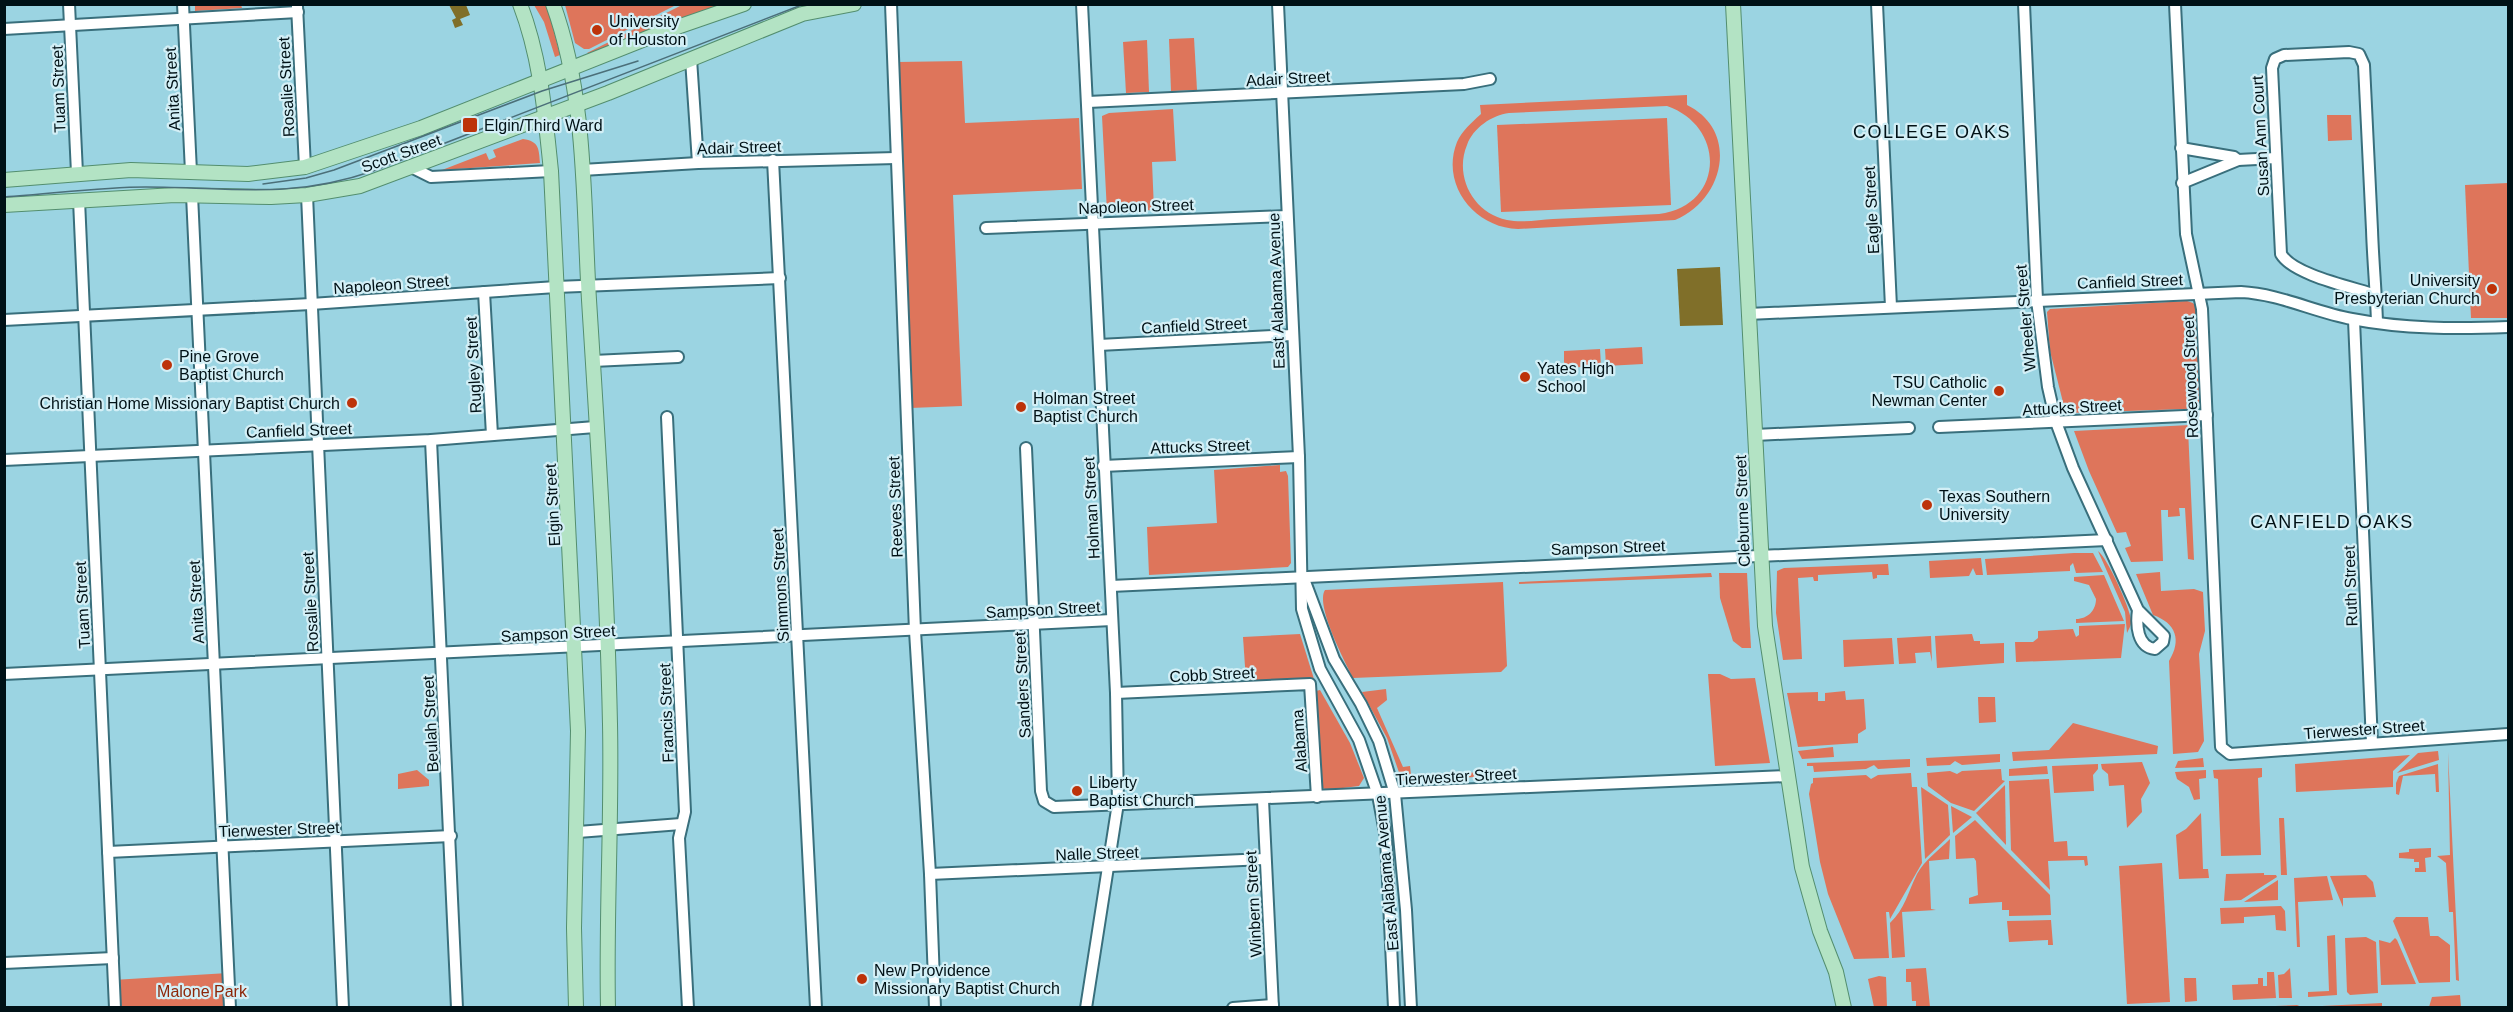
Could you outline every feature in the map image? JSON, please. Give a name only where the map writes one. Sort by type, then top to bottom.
[{"type":"main road","name":"Elgin Street","points":[[520,4],[529,27],[541,81],[551,171],[575,647],[578,832],[574,928],[576,1008]]},
{"type":"main road","points":[[553,4],[570,68],[575,105],[582,170],[593,361],[608,645],[610,727],[608,1008]]},
{"type":"main road","name":"Scott Street","points":[[4,180],[131,170],[248,174],[305,167],[410,132],[688,22],[744,4]]},
{"type":"main road","name":"Scott Street","points":[[4,205],[192,195],[307,195],[360,186],[413,168],[575,105],[802,14],[854,4]]},
{"type":"main road","name":"Cleburne Street","points":[[1733,4],[1765,626],[1802,867],[1820,932],[1836,972],[1844,1008]]},
{"type":"street","name":"Tuam Street","points":[[69,4],[77,173]]},
{"type":"street","name":"Anita Street","points":[[183,4],[191,172]]},
{"type":"street","name":"Reeves Street","points":[[891,4],[915,630],[930,874],[934,1008]]},
{"type":"street","name":"Holman Street","points":[[1082,4],[1116,693],[1118,803],[1086,1008]]},
{"type":"street","name":"East Alabama Avenue","points":[[1278,4],[1299,457],[1302,609],[1310,640],[1330,690],[1359,740],[1378,795],[1386,838],[1394,1008]]},
{"type":"street","name":"Eagle Street","points":[[1877,4],[1891,307]]},
{"type":"street","name":"Wheeler Street","points":[[2024,4],[2037,300],[2042,358],[2056,422],[2073,468],[2138,610]]},
{"type":"street","name":"Rosewood Street","points":[[2175,4],[2186,234],[2200,293],[2216,663],[2223,750]]},
{"type":"street","points":[[4,30],[297,8]]},
{"type":"street","name":"Rosalie Street","points":[[297,8],[305,167]]},
{"type":"street","name":"Susan Ann Court","points":[[2376,295],[2286,264],[2281,255],[2272,68],[2275,59],[2284,55],[2359,54],[2364,64],[2376,295],[2377,322]]},
{"type":"street","points":[[691,59],[698,163]]},
{"type":"street","name":"Adair Street","points":[[1088,102],[1464,84],[1490,79]]},
{"type":"street","points":[[2181,148],[2234,157],[2238,160]]},
{"type":"street","name":"Adair Street","points":[[582,170],[773,160],[896,158]]},
{"type":"street","points":[[2182,183],[2238,160],[2276,158]]},
{"type":"street","name":"Simmons Street","points":[[773,160],[816,1008]]},
{"type":"street","points":[[413,168],[431,177],[551,171]]},
{"type":"street","name":"Anita Street","points":[[192,195],[230,1008]]},
{"type":"street","name":"Rosalie Street","points":[[307,195],[343,1008]]},
{"type":"street","name":"Tuam Street","points":[[79,201],[115,1008]]},
{"type":"street","name":"Napoleon Street","points":[[986,228],[1287,216]]},
{"type":"street","name":"Napoleon Street","points":[[4,320],[311,304],[556,287],[780,278]]},
{"type":"street","name":"Rugley Street","points":[[484,292],[492,435]]},
{"type":"street","name":"Canfield Street","points":[[1748,315],[2200,293],[2261,293],[2354,320],[2445,330],[2508,327]]},
{"type":"street","name":"Ruth Street","points":[[2354,320],[2372,744]]},
{"type":"street","name":"Canfield Street","points":[[1099,345],[1292,335]]},
{"type":"street","points":[[593,361],[678,357]]},
{"type":"street","name":"Attucks Street","points":[[1939,427],[2207,415]]},
{"type":"street","name":"Francis Street","points":[[667,417],[685,812],[679,838],[688,1008]]},
{"type":"street","name":"Canfield Street","points":[[4,460],[431,440],[595,427]]},
{"type":"street","points":[[1755,435],[1909,428]]},
{"type":"street","name":"Beulah Street","points":[[431,440],[451,836],[457,1008]]},
{"type":"street","name":"Sanders Street","points":[[1026,448],[1041,791],[1044,801],[1054,807]]},
{"type":"street","name":"Attucks Street","points":[[1103,465],[1299,457]]},
{"type":"street","name":"Sampson Street","points":[[1110,586],[2107,540]]},
{"type":"street","name":"East Alabama Avenue","points":[[1303,576],[1334,658],[1361,704],[1379,741],[1395,794],[1406,910],[1411,1008]]},
{"type":"street","name":"Sampson Street","points":[[4,674],[1112,620]]},
{"type":"street","name":"Cobb Street","points":[[1116,693],[1310,684]]},
{"type":"street","name":"Alabama","points":[[1310,684],[1317,797]]},
{"type":"street","name":"Tierwester Street","points":[[2223,750],[2230,754],[2508,734]]},
{"type":"street","name":"Tierwester Street","points":[[1054,807],[1118,803],[1136,805],[1263,800],[1788,776]]},
{"type":"street","name":"Winbern Street","points":[[1263,800],[1273,1006]]},
{"type":"street","points":[[578,832],[681,824]]},
{"type":"street","name":"Tierwester Street","points":[[108,852],[451,836]]},
{"type":"street","name":"Nalle Street","points":[[930,874],[1107,868],[1265,859]]},
{"type":"street","points":[[4,963],[113,958]]},
{"type":"street","points":[[1233,1008],[1273,1006]]},
{"type":"green space","name":"University of Houston","points":[[565,4],[676,5],[589,49],[584,49],[575,43]]},
{"type":"green space","points":[[195,5],[241,5],[242,8],[195,11]]},
{"type":"green space","points":[[534,5],[547,5],[560,55],[555,57],[544,22]]},
{"type":"green space","points":[[729,5],[590,54],[587,53],[680,6]]},
{"type":"green space","points":[[1194,38],[1197,90],[1171,91],[1169,39]]},
{"type":"green space","points":[[1147,40],[1149,92],[1126,93],[1123,42]]},
{"type":"green space","points":[[962,61],[965,123],[1079,118],[1082,189],[953,195],[962,406],[910,408],[898,62]]},
{"type":"green space","points":[[1687,95],[1687,105],[1704,117],[1714,131],[1719,148],[1719,165],[1714,182],[1705,197],[1692,210],[1675,220],[1518,229],[1502,227],[1475,212],[1457,188],[1453,174],[1453,158],[1457,142],[1470,124],[1481,114],[1480,105]],"holes":[[[1667,106],[1687,116],[1700,131],[1708,147],[1710,165],[1706,182],[1696,197],[1680,208],[1659,214],[1512,221],[1485,210],[1469,192],[1465,181],[1464,157],[1470,139],[1484,123],[1503,114]]]},
{"type":"green space","points":[[1173,109],[1176,161],[1152,162],[1154,210],[1107,212],[1102,116],[1109,113]]},
{"type":"green space","points":[[2327,115],[2351,115],[2352,140],[2328,141]]},
{"type":"green space","points":[[1667,118],[1671,205],[1501,212],[1497,125]]},
{"type":"green space","points":[[523,139],[537,146],[540,163],[442,170],[486,153],[489,160],[496,157],[493,150]]},
{"type":"green space","points":[[2508,183],[2508,318],[2471,318],[2465,185]]},
{"type":"green space","points":[[2187,301],[2196,307],[2200,402],[2193,408],[2185,409],[2070,413],[2065,410],[2050,351],[2047,312],[2050,309]]},
{"type":"green space","points":[[1642,347],[1643,364],[1606,366],[1605,349]]},
{"type":"green space","points":[[1600,349],[1601,366],[1564,368],[1564,351]]},
{"type":"green space","points":[[2190,425],[2188,429],[2194,560],[2188,559],[2185,508],[2179,508],[2180,516],[2168,517],[2168,510],[2161,510],[2163,561],[2131,562],[2125,548],[2131,546],[2126,532],[2117,533],[2074,431]]},
{"type":"green space","points":[[1280,465],[1280,472],[1286,471],[1288,476],[1291,563],[1288,567],[1149,575],[1147,527],[1217,523],[1214,470]]},
{"type":"green space","points":[[2098,551],[2118,583],[2127,605],[2131,622],[2127,633],[2125,612]]},
{"type":"green space","points":[[2093,553],[2103,572],[2076,573],[2073,563],[2070,571],[1987,575],[1985,559]]},
{"type":"green space","points":[[1981,558],[1983,575],[1976,575],[1973,568],[1969,576],[1930,578],[1929,561]]},
{"type":"green space","points":[[1888,564],[1889,575],[1877,575],[1877,578],[1873,579],[1872,572],[1818,575],[1818,581],[1814,581],[1813,577],[1798,578],[1802,659],[1783,660],[1776,613],[1777,571],[1784,568]]},
{"type":"green space","points":[[2160,572],[2161,591],[2194,589],[2203,592],[2205,631],[2199,654],[2204,741],[2198,752],[2173,754],[2169,661],[2176,639],[2172,628],[2161,618],[2153,615],[2136,574]]},
{"type":"green space","points":[[1711,573],[1712,577],[1519,584],[1519,582]]},
{"type":"green space","points":[[1719,573],[1747,573],[1751,648],[1742,648],[1733,641],[1720,598]]},
{"type":"green space","points":[[2104,575],[2124,621],[2076,623],[2076,619],[2084,617],[2095,607],[2096,599],[2089,585],[2074,581],[2074,577]]},
{"type":"green space","points":[[1503,582],[1507,666],[1501,672],[1353,678],[1332,634],[1324,608],[1325,590]]},
{"type":"green space","points":[[2125,624],[2121,658],[2016,662],[2015,642],[2033,642],[2038,638],[2038,631],[2073,629],[2076,637],[2079,635],[2079,626]]},
{"type":"green space","points":[[1300,634],[1314,679],[1246,681],[1243,637]]},
{"type":"green space","points":[[1972,634],[1974,641],[1980,641],[1980,644],[2004,643],[2004,663],[1937,668],[1935,636]]},
{"type":"green space","points":[[1931,636],[1932,662],[1930,652],[1915,653],[1916,663],[1899,664],[1897,638]]},
{"type":"green space","points":[[1892,638],[1894,664],[1844,667],[1843,640]]},
{"type":"green space","points":[[1708,674],[1720,674],[1731,679],[1755,678],[1770,763],[1715,766]]},
{"type":"green space","points":[[1386,689],[1387,700],[1377,708],[1403,767],[1410,766],[1411,775],[1512,771],[1512,775],[1402,781],[1387,738],[1362,692]]},
{"type":"green space","points":[[1320,690],[1350,743],[1364,778],[1359,786],[1327,790],[1323,788],[1316,691]]},
{"type":"green space","points":[[1845,691],[1846,700],[1864,699],[1866,729],[1858,734],[1858,743],[1798,747],[1787,693],[1818,692],[1818,701],[1825,701],[1825,693]]},
{"type":"green space","points":[[1978,697],[1995,697],[1996,722],[1979,723]]},
{"type":"green space","points":[[2073,723],[2158,746],[2157,754],[2013,761],[2012,752],[2049,750]]},
{"type":"green space","points":[[1833,747],[1834,757],[1802,759],[1798,751]]},
{"type":"green space","points":[[2438,751],[2439,760],[2397,773],[2418,753]]},
{"type":"green space","points":[[2448,752],[2459,981],[2456,980],[2453,912],[2449,912],[2446,863],[2437,856],[2450,855]]},
{"type":"green space","points":[[2000,754],[2000,762],[1962,765],[1955,761],[1950,765],[1927,766],[1926,758]]},
{"type":"green space","points":[[2410,755],[2393,771],[2393,787],[2296,792],[2295,764]]},
{"type":"green space","points":[[2203,758],[2204,767],[2175,768],[2178,761]]},
{"type":"green space","points":[[1910,759],[1910,767],[1878,769],[1874,765],[1866,769],[1814,772],[1813,766],[1807,766],[1807,763]]},
{"type":"green space","points":[[2142,762],[2150,783],[2141,799],[2142,812],[2127,828],[2124,785],[2109,786],[2108,774],[2102,769],[2101,764]]},
{"type":"green space","points":[[2098,764],[2098,769],[2093,775],[2094,791],[2054,793],[2052,766]]},
{"type":"green space","points":[[2438,764],[2439,792],[2436,792],[2435,774],[2403,776],[2399,795],[2396,794],[2396,783],[2399,776]]},
{"type":"green space","points":[[2047,766],[2048,774],[2009,776],[2009,769]]},
{"type":"green space","points":[[2262,768],[2262,777],[2258,778],[2261,855],[2221,856],[2218,779],[2214,778],[2213,770]]},
{"type":"green space","points":[[2001,769],[2002,780],[2005,781],[1974,811],[1951,803],[1928,786],[1927,773],[1950,771],[1957,774],[1962,771]]},
{"type":"green space","points":[[417,770],[429,780],[429,786],[398,789],[398,774]]},
{"type":"green space","points":[[2206,770],[2206,778],[2199,779],[2200,799],[2194,800],[2189,787],[2177,779],[2175,772]]},
{"type":"green space","points":[[1911,773],[1912,787],[1917,787],[1922,863],[1890,919],[1889,912],[1886,912],[1889,958],[1854,959],[1828,894],[1820,862],[1809,794],[1811,784],[1813,778],[1866,775],[1871,779],[1878,775]]},
{"type":"green space","points":[[2049,779],[2054,842],[2067,841],[2068,856],[2087,856],[2088,865],[2085,866],[2084,860],[2048,861],[2050,890],[2011,850],[2009,781]]},
{"type":"green space","points":[[2005,785],[2006,845],[1976,813]]},
{"type":"green space","points":[[1921,787],[1948,805],[1950,835],[1925,859]]},
{"type":"green space","points":[[1951,806],[1972,817],[1953,833]]},
{"type":"green space","points":[[2201,813],[2203,869],[2208,869],[2209,878],[2179,879],[2176,835],[2186,829]]},
{"type":"green space","points":[[2279,818],[2284,818],[2287,875],[2281,875]]},
{"type":"green space","points":[[1975,820],[2050,895],[2051,915],[2009,916],[2009,910],[2002,910],[2002,902],[1969,904],[1969,898],[1978,895],[1976,861],[1974,858],[1956,859],[1955,836]]},
{"type":"green space","points":[[1950,839],[1949,859],[1929,861],[1931,909],[1936,910],[1902,912],[1905,957],[1892,958],[1890,923],[1903,906],[1920,869]]},
{"type":"green space","points":[[2431,848],[2431,857],[2425,858],[2426,872],[2415,872],[2415,868],[2419,868],[2419,862],[2414,862],[2414,859],[2399,858],[2399,853],[2409,852],[2409,849]]},
{"type":"green space","points":[[2162,863],[2170,1002],[2127,1004],[2119,866]]},
{"type":"green space","points":[[2264,873],[2264,875],[2276,875],[2277,877],[2241,900],[2224,901],[2226,874]]},
{"type":"green space","points":[[2366,875],[2373,882],[2376,897],[2343,898],[2343,907],[2330,876]]},
{"type":"green space","points":[[2327,876],[2333,900],[2298,902],[2300,947],[2297,947],[2294,878]]},
{"type":"green space","points":[[2278,880],[2278,900],[2244,902]]},
{"type":"green space","points":[[2281,906],[2285,911],[2286,931],[2276,930],[2275,915],[2244,917],[2244,923],[2221,924],[2220,908]]},
{"type":"green space","points":[[2396,917],[2428,917],[2430,936],[2438,936],[2450,945],[2450,982],[2419,983],[2393,921]]},
{"type":"green space","points":[[2051,920],[2053,945],[2048,945],[2048,940],[2009,942],[2007,921]]},
{"type":"green space","points":[[2335,935],[2337,995],[2308,997],[2308,992],[2329,991],[2327,936]]},
{"type":"green space","points":[[2366,937],[2376,942],[2378,993],[2350,995],[2347,992],[2345,938]]},
{"type":"green space","points":[[2395,938],[2416,984],[2381,985],[2379,940],[2390,943]]},
{"type":"green space","points":[[1926,968],[1930,1007],[1916,1007],[1916,1001],[1912,1001],[1911,982],[1906,982],[1906,969]]},
{"type":"green space","points":[[2290,968],[2292,998],[2279,998],[2278,975],[2284,974]]},
{"type":"green space","points":[[2267,972],[2274,972],[2276,998],[2233,1000],[2232,985],[2258,984],[2258,978],[2263,978],[2263,986],[2267,986]]},
{"type":"green space","name":"Malone Park","points":[[228,973],[230,1007],[115,1007],[113,980]]},
{"type":"green space","points":[[1886,977],[1887,1007],[1874,1007],[1868,979]]},
{"type":"green space","points":[[2184,978],[2196,978],[2197,1001],[2185,1002]]},
{"type":"green space","points":[[2460,995],[2461,1007],[2429,1007],[2432,997]]},
{"type":"green space","points":[[2382,1003],[2382,1008],[2250,1007],[2297,1005],[2302,1007]]},
{"type":"shaded area","points":[[449,5],[466,5],[470,15],[460,19],[463,25],[455,28],[452,20],[456,18]]},
{"type":"shaded area","points":[[1720,267],[1723,325],[1680,326],[1677,269]]},
{"type":"tram line","points":[[4,197],[128,187],[287,189],[343,180],[373,171],[804,4]]},
{"type":"tram line","points":[[263,184],[306,178],[334,170],[542,91],[638,61]]},
{"type":"place","name":"University of Houston","points":[[597,30]]},
{"type":"place","name":"Elgin/Third Ward","points":[[470,125]]},
{"type":"place","name":"University Presbyterian Church","points":[[2492,289]]},
{"type":"place","name":"Pine Grove Baptist Church","points":[[167,365]]},
{"type":"place","name":"Yates High School","points":[[1525,377]]},
{"type":"place","name":"TSU Catholic Newman Center","points":[[1999,391]]},
{"type":"place","name":"Christian Home Missionary Baptist Church","points":[[352,403]]},
{"type":"place","name":"Holman Street Baptist Church","points":[[1021,407]]},
{"type":"place","name":"Texas Southern University","points":[[1927,505]]},
{"type":"place","name":"Liberty Baptist Church","points":[[1077,791]]},
{"type":"place","name":"New Providence Missionary Baptist Church","points":[[862,979]]},
{"type":"district","name":"COLLEGE OAKS","points":[[1932,132]]},
{"type":"district","name":"CANFIELD OAKS","points":[[2332,522]]}]
